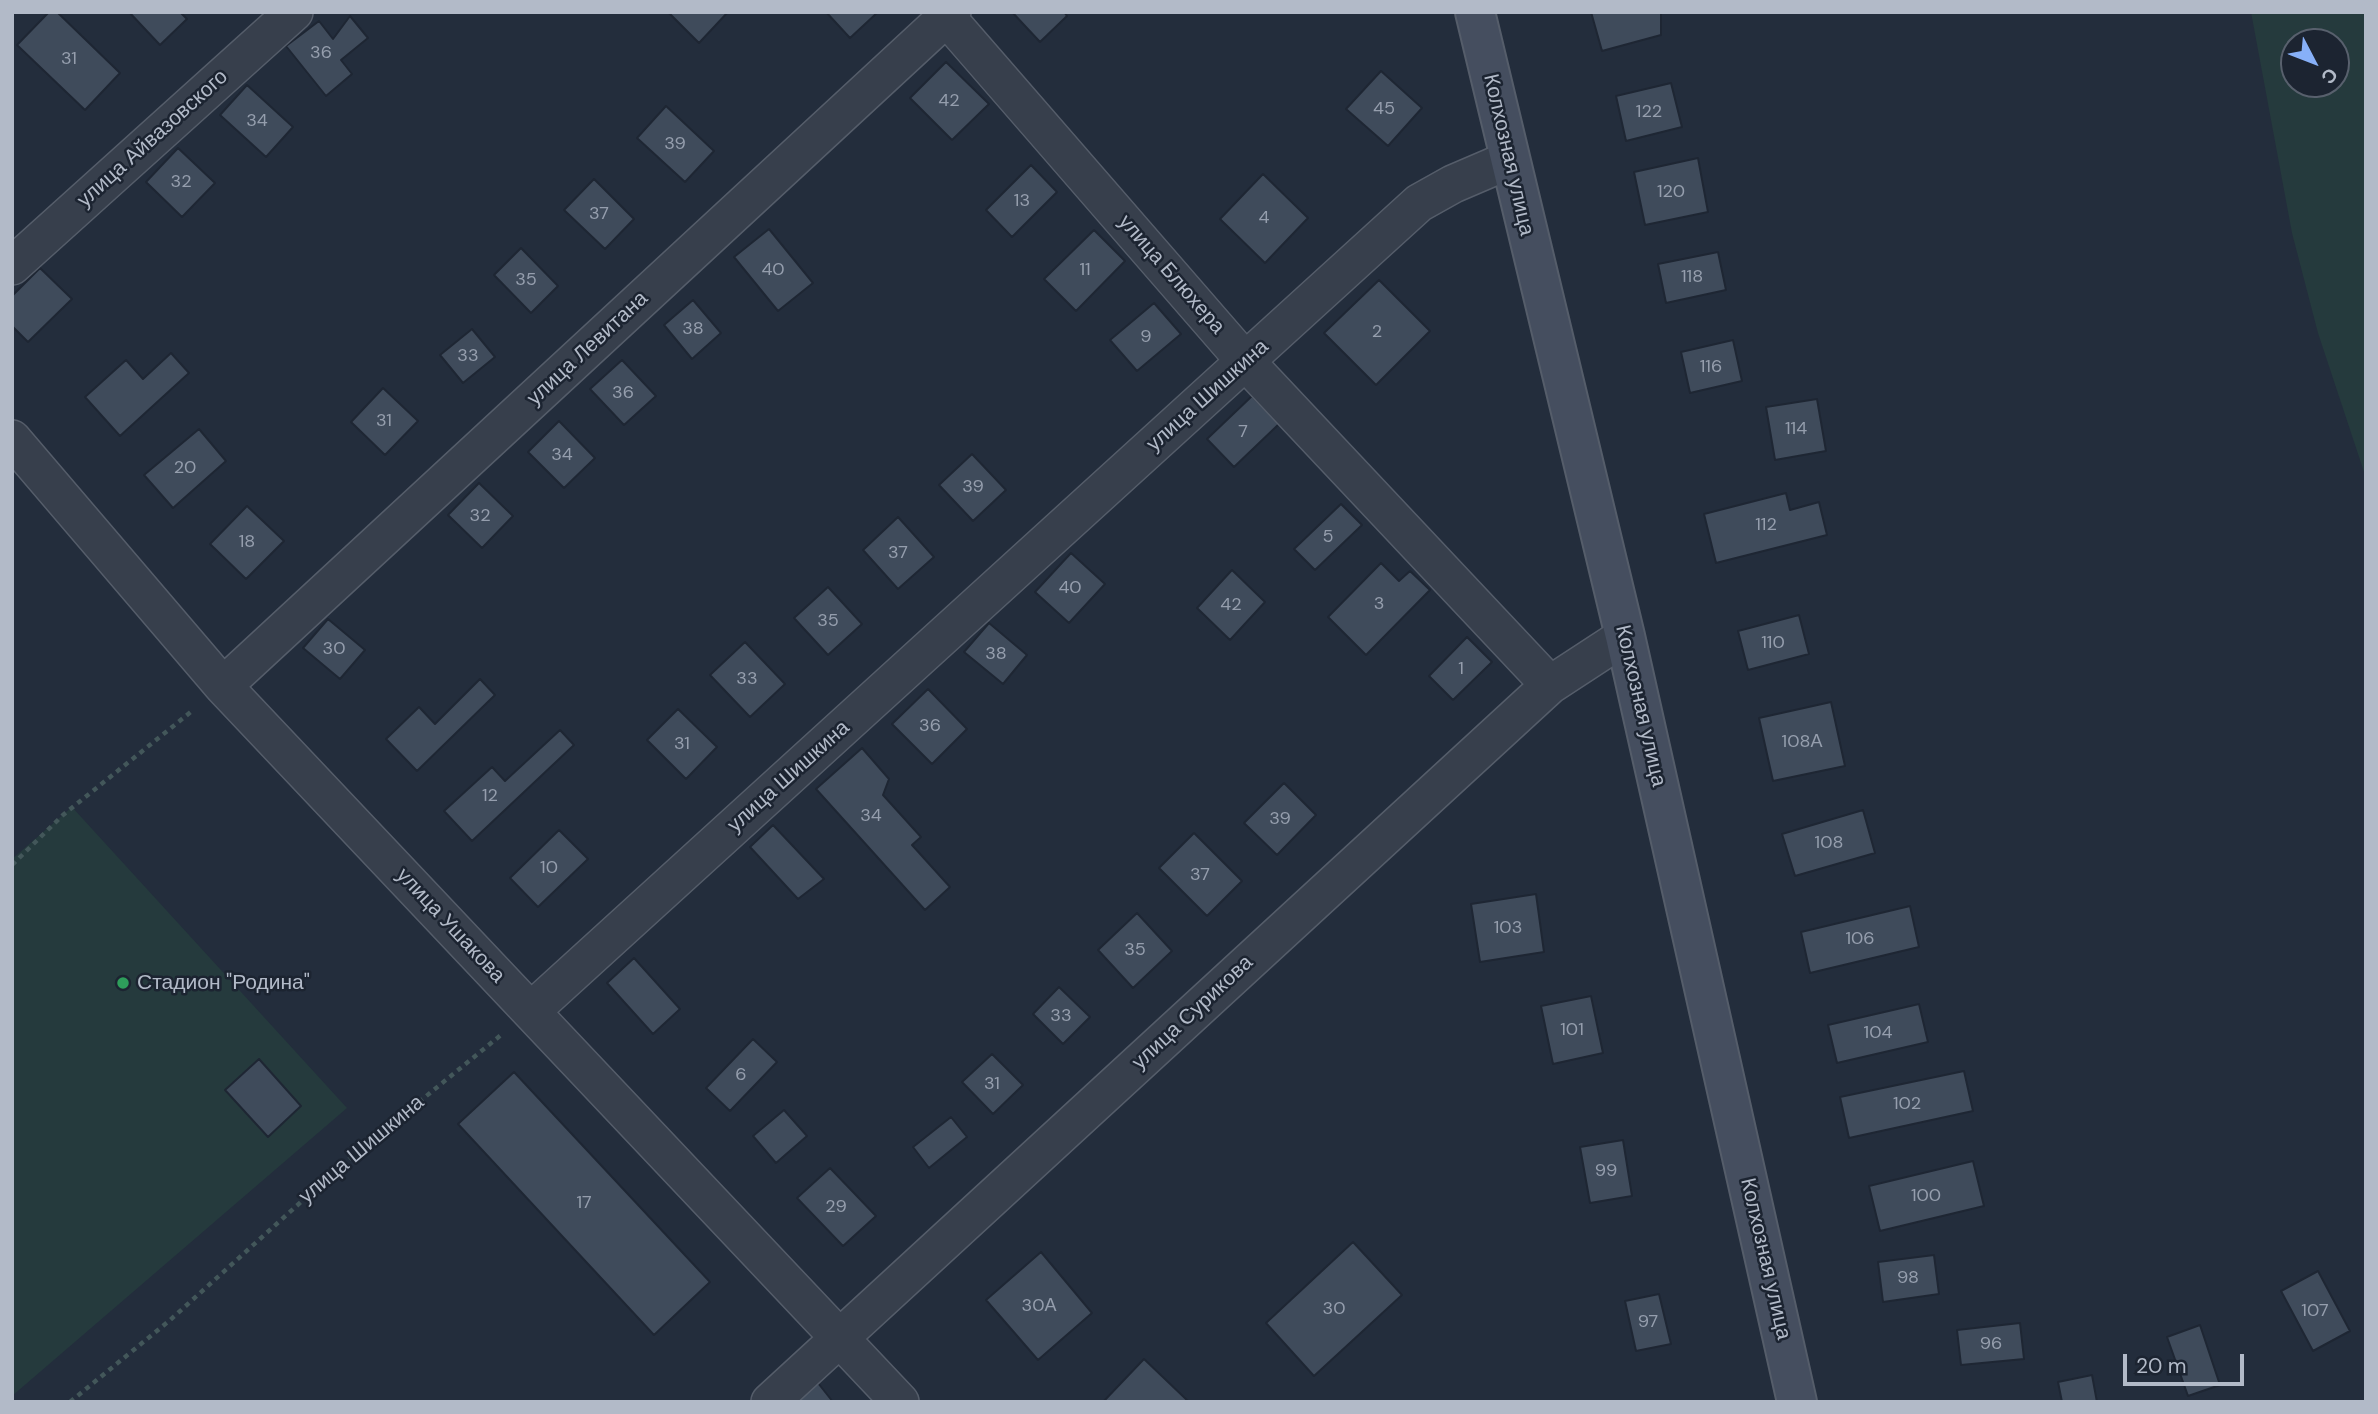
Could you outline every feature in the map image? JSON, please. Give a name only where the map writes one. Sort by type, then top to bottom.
[{"type":"main road","name":"Колхозная улица","points":[[1475,12],[1625,636],[1797,1402]]},
{"type":"street","name":"улица Айвазовского","points":[[12,265],[295,12]]},
{"type":"street","name":"улица Блюхера","points":[[947,14],[1246,362],[1550,685]]},
{"type":"street","name":"улица Левитана","points":[[223,686],[947,14]]},
{"type":"street","name":"улица Шишкина","points":[[531,1011],[1419,203],[1453,184],[1509,160]]},
{"type":"street","name":"улица Ушакова","points":[[12,439],[223,686],[900,1402]]},
{"type":"street","name":"улица Сурикова","points":[[770,1402],[1550,685],[1625,636]]},
{"type":"path","points":[[12,865],[63,815],[223,686]]},
{"type":"path","name":"улица Шишкина","points":[[70,1402],[169,1321],[343,1164],[531,1011]]},
{"type":"green space","points":[[2251,12],[2366,12],[2366,478],[2318,333],[2292,233]]},
{"type":"green space","name":"Стадион \"Родина\"","points":[[72,807],[347,1108],[12,1396],[12,859]]},
{"type":"building","points":[[49,12],[57,12],[120,73],[85,110],[17,45]]},
{"type":"building","points":[[129,12],[180,12],[187,19],[160,45]]},
{"type":"building","points":[[668,12],[728,12],[699,43]]},
{"type":"building","points":[[826,12],[878,12],[850,38]]},
{"type":"building","points":[[1012,12],[1064,12],[1067,16],[1040,42]]},
{"type":"building","points":[[1591,12],[1661,12],[1661,35],[1602,51]]},
{"type":"building","points":[[350,16],[368,38],[341,60],[352,74],[326,96],[286,46],[319,21],[333,39]]},
{"type":"building","points":[[946,62],[989,104],[952,140],[910,98]]},
{"type":"building","points":[[1381,71],[1422,108],[1388,146],[1346,109]]},
{"type":"building","points":[[1671,83],[1682,127],[1626,141],[1616,96]]},
{"type":"building","points":[[247,85],[293,127],[266,157],[220,115]]},
{"type":"building","points":[[666,106],[714,151],[685,182],[637,138]]},
{"type":"building","points":[[178,148],[215,183],[182,217],[146,182]]},
{"type":"building","points":[[1698,158],[1708,212],[1645,225],[1634,172]]},
{"type":"building","points":[[1031,165],[1057,192],[1012,237],[986,210]]},
{"type":"building","points":[[1263,174],[1308,218],[1265,263],[1220,219]]},
{"type":"building","points":[[594,179],[634,219],[605,249],[564,210]]},
{"type":"building","points":[[769,229],[813,283],[778,311],[734,257]]},
{"type":"building","points":[[1094,230],[1125,261],[1076,311],[1044,279]]},
{"type":"building","points":[[521,248],[558,286],[531,313],[494,275]]},
{"type":"building","points":[[1718,252],[1726,290],[1666,303],[1658,264]]},
{"type":"building","points":[[40,268],[72,299],[28,342],[12,326],[12,296]]},
{"type":"building","points":[[1379,280],[1430,331],[1376,385],[1324,333]]},
{"type":"building","points":[[693,300],[721,333],[692,359],[664,325]]},
{"type":"building","points":[[1154,303],[1181,334],[1137,371],[1110,340]]},
{"type":"building","points":[[472,329],[495,357],[463,383],[440,355]]},
{"type":"building","points":[[1733,340],[1742,381],[1690,393],[1681,352]]},
{"type":"building","points":[[171,353],[189,373],[120,436],[85,397],[126,360],[143,379]]},
{"type":"building","points":[[622,360],[656,396],[624,425],[590,389]]},
{"type":"building","points":[[383,388],[418,421],[385,455],[351,422]]},
{"type":"building","points":[[1252,396],[1279,424],[1234,467],[1207,439]]},
{"type":"building","points":[[1817,399],[1826,451],[1775,460],[1766,407]]},
{"type":"building","points":[[559,421],[595,458],[564,488],[528,452]]},
{"type":"building","points":[[199,429],[226,461],[173,508],[144,475]]},
{"type":"building","points":[[972,454],[1006,490],[973,521],[939,485]]},
{"type":"building","points":[[479,483],[513,516],[482,548],[448,515]]},
{"type":"building","points":[[1786,493],[1790,510],[1819,502],[1827,535],[1716,563],[1704,514]]},
{"type":"building","points":[[1341,504],[1362,525],[1315,570],[1294,549]]},
{"type":"building","points":[[247,506],[284,541],[246,579],[210,544]]},
{"type":"building","points":[[898,517],[934,557],[898,589],[863,550]]},
{"type":"building","points":[[1071,553],[1105,584],[1069,623],[1035,592]]},
{"type":"building","points":[[1381,563],[1399,581],[1410,571],[1430,590],[1366,655],[1328,617]]},
{"type":"building","points":[[1232,570],[1265,602],[1230,640],[1197,608]]},
{"type":"building","points":[[828,587],[862,624],[828,655],[794,618]]},
{"type":"building","points":[[1799,615],[1809,654],[1748,670],[1738,631]]},
{"type":"building","points":[[328,619],[365,650],[340,679],[303,648]]},
{"type":"building","points":[[989,623],[1027,655],[1003,684],[964,652]]},
{"type":"building","points":[[1467,637],[1492,662],[1453,700],[1429,676]]},
{"type":"building","points":[[745,642],[785,684],[750,717],[710,675]]},
{"type":"building","points":[[480,679],[495,695],[417,771],[386,739],[419,707],[435,724]]},
{"type":"building","points":[[928,689],[967,729],[932,764],[892,724]]},
{"type":"building","points":[[1831,702],[1845,766],[1773,781],[1759,718]]},
{"type":"building","points":[[678,709],[717,747],[686,779],[647,740]]},
{"type":"building","points":[[560,730],[574,745],[472,841],[444,811],[492,767],[505,781]]},
{"type":"building","points":[[862,748],[889,779],[883,795],[921,837],[912,845],[950,887],[925,910],[816,789]]},
{"type":"building","points":[[1284,783],[1316,815],[1277,855],[1244,823]]},
{"type":"building","points":[[1863,810],[1875,853],[1795,876],[1782,834]]},
{"type":"building","points":[[773,825],[824,879],[798,899],[750,847]]},
{"type":"building","points":[[559,830],[588,859],[538,907],[510,878]]},
{"type":"building","points":[[1194,833],[1242,881],[1207,916],[1159,868]]},
{"type":"building","points":[[1536,894],[1544,952],[1480,962],[1471,904]]},
{"type":"building","points":[[1910,906],[1919,947],[1810,973],[1801,932]]},
{"type":"building","points":[[1137,913],[1172,951],[1133,988],[1098,950]]},
{"type":"building","points":[[634,958],[680,1009],[653,1034],[607,983]]},
{"type":"building","points":[[1059,987],[1090,1017],[1063,1044],[1033,1014]]},
{"type":"building","points":[[1591,996],[1603,1053],[1553,1064],[1541,1006]]},
{"type":"building","points":[[1919,1004],[1928,1042],[1837,1063],[1828,1025]]},
{"type":"building","points":[[753,1039],[777,1062],[730,1111],[706,1088]]},
{"type":"building","points":[[992,1054],[1023,1085],[993,1114],[962,1082]]},
{"type":"building","points":[[259,1059],[301,1106],[268,1137],[225,1090]]},
{"type":"building","points":[[1964,1071],[1973,1111],[1849,1138],[1840,1097]]},
{"type":"building","points":[[514,1072],[710,1282],[654,1335],[458,1124]]},
{"type":"building","points":[[784,1110],[807,1136],[776,1163],[753,1136]]},
{"type":"building","points":[[951,1117],[967,1137],[929,1168],[913,1147]]},
{"type":"building","points":[[1623,1140],[1632,1196],[1590,1203],[1580,1147]]},
{"type":"building","points":[[1973,1161],[1984,1206],[1880,1231],[1869,1186]]},
{"type":"building","points":[[830,1168],[876,1216],[843,1246],[797,1198]]},
{"type":"building","points":[[1353,1242],[1402,1295],[1314,1376],[1266,1323]]},
{"type":"building","points":[[1041,1252],[1092,1313],[1038,1360],[986,1300]]},
{"type":"building","points":[[1934,1255],[1939,1294],[1883,1302],[1878,1262]]},
{"type":"building","points":[[2318,1271],[2350,1331],[2313,1351],[2281,1291]]},
{"type":"building","points":[[1659,1294],[1671,1344],[1636,1351],[1625,1301]]},
{"type":"building","points":[[2020,1323],[2024,1359],[1961,1365],[1957,1330]]},
{"type":"building","points":[[2200,1325],[2220,1385],[2188,1396],[2167,1337]]},
{"type":"building","points":[[1144,1359],[1189,1402],[1103,1402]]},
{"type":"building","points":[[2092,1375],[2097,1402],[2062,1402],[2058,1382]]},
{"type":"building","points":[[818,1383],[833,1402],[795,1402]]},
{"type":"place","name":"Стадион \"Родина\"","points":[[123,983]]}]
